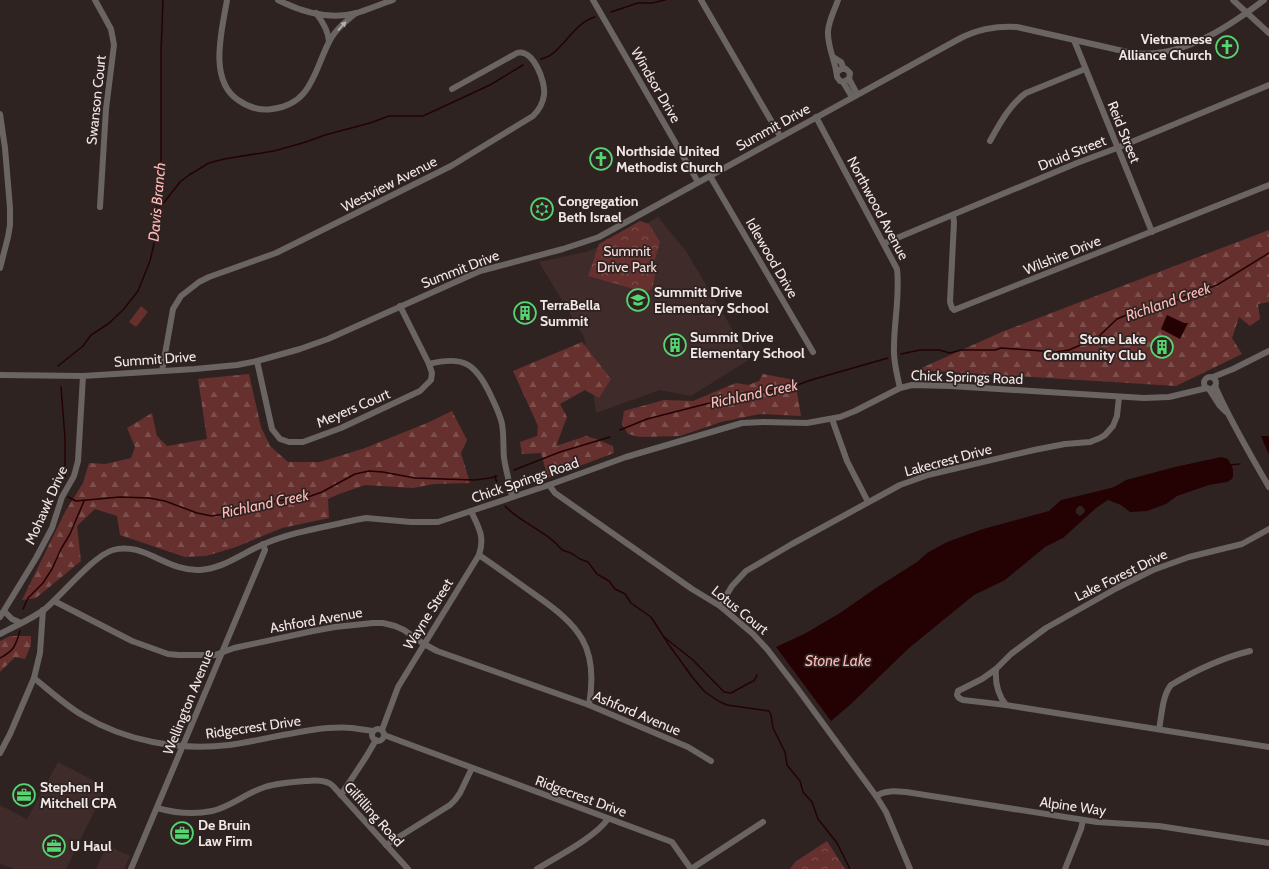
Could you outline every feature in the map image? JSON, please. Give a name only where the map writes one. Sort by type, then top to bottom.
[{"type":"street","name":"Swanson Court","points":[[95,0],[108,23],[114,45],[106,109],[100,207]]},
{"type":"street","points":[[227,0],[220,43],[219,61],[221,75],[224,84],[232,96],[250,107],[257,109],[277,109],[289,105],[301,97],[314,79],[329,41],[346,21],[356,13]]},
{"type":"street","points":[[278,0],[289,6],[316,14],[338,15],[356,13],[393,0]]},
{"type":"street","name":"Windsor Drive","points":[[593,0],[698,182]]},
{"type":"street","points":[[701,0],[780,136]]},
{"type":"street","points":[[838,0],[828,30],[829,44],[837,77],[855,96]]},
{"type":"street","points":[[1234,0],[1269,33]]},
{"type":"street","name":"Summit Drive","points":[[0,375],[83,376],[237,365],[300,349],[328,339],[480,271],[595,239],[780,136],[978,30],[1000,27],[1017,27],[1132,53],[1141,54],[1164,52],[1203,39],[1247,13],[1264,0]]},
{"type":"street","points":[[316,14],[326,27],[329,41]]},
{"type":"street","name":"Reid Street","points":[[1074,40],[1152,232]]},
{"type":"street","name":"Westview Avenue","points":[[162,371],[173,308],[185,291],[209,277],[276,253],[451,166],[533,116],[540,108],[544,96],[544,83],[541,75],[529,55],[521,51],[452,89]]},
{"type":"street","points":[[833,56],[841,62],[844,69],[850,73],[849,78],[855,96]]},
{"type":"street","points":[[837,72],[844,69]]},
{"type":"street","points":[[990,141],[1000,124],[1020,97],[1026,93],[1085,69]]},
{"type":"street","points":[[843,82],[849,78]]},
{"type":"street","name":"Druid Street","points":[[885,243],[1269,85]]},
{"type":"street","points":[[0,114],[10,208],[10,225],[2,250],[0,268]]},
{"type":"street","name":"Northwood Avenue","points":[[816,117],[895,263],[898,275],[894,348],[895,366],[900,388]]},
{"type":"street","name":"Idlewood Drive","points":[[710,176],[813,352]]},
{"type":"street","name":"Wilshire Drive","points":[[953,215],[954,222],[950,302],[954,310],[1269,185]]},
{"type":"street","name":"Meyers Court","points":[[257,361],[272,429],[276,435],[283,440],[303,442],[341,428],[420,391],[431,380],[432,373],[429,364],[400,306]]},
{"type":"street","name":"Chick Springs Road","points":[[1210,386],[1207,377],[1213,377],[1233,369],[1269,351]]},
{"type":"street","points":[[429,364],[450,360],[461,361],[480,375],[489,392],[502,424],[504,457],[512,497]]},
{"type":"street","name":"Chick Springs Road","points":[[43,610],[91,564],[112,550],[132,548],[180,568],[198,570],[219,567],[263,544],[288,536],[366,518],[427,523],[438,522],[549,485],[626,457],[742,423],[807,423],[832,420],[855,411],[900,388],[912,385],[950,386],[1119,397],[1162,397],[1189,392],[1192,388],[1210,386],[1233,369]]},
{"type":"street","name":"Mohawk Drive","points":[[0,617],[36,558],[52,528],[62,497],[74,476],[78,461],[83,376]]},
{"type":"street","points":[[1213,377],[1216,381],[1210,386],[1220,406],[1227,413],[1269,487]]},
{"type":"street","name":"Lakecrest Drive","points":[[720,606],[732,586],[746,572],[792,544],[900,485],[928,475],[1034,450],[1065,444],[1090,442],[1100,438],[1113,426],[1117,416],[1119,397]]},
{"type":"street","points":[[832,420],[847,461],[868,502]]},
{"type":"street","name":"Lotus Court","points":[[549,485],[555,494],[692,589],[720,606],[753,634],[767,649],[876,796],[886,812],[910,869]]},
{"type":"street","name":"Wayne Street","points":[[383,732],[398,687],[479,556],[483,542],[472,511]]},
{"type":"street","name":"Lake Forest Drive","points":[[1269,530],[1242,544],[1189,557],[1154,570],[1117,588],[1046,628],[1011,654],[982,679],[958,691],[957,695],[963,700],[983,701],[1269,747]]},
{"type":"street","name":"Wellington Avenue","points":[[131,869],[184,746],[265,550],[263,544]]},
{"type":"street","points":[[479,556],[555,609],[564,616],[579,633],[587,650],[592,668],[592,689],[589,705]]},
{"type":"street","name":"Ashford Avenue","points":[[54,601],[132,641],[168,654],[196,656],[215,655],[234,648],[313,631],[368,623],[383,623],[404,630],[437,651],[589,705],[688,747],[711,761]]},
{"type":"street","points":[[0,634],[43,610]]},
{"type":"street","points":[[0,753],[10,734],[34,678],[40,653],[43,610]]},
{"type":"street","points":[[4,611],[12,619],[21,623]]},
{"type":"street","points":[[1159,729],[1166,695],[1171,685],[1216,662],[1250,651]]},
{"type":"street","points":[[996,668],[995,679],[997,689],[1006,705]]},
{"type":"street","name":"Ridgecrest Drive","points":[[34,678],[63,703],[105,727],[133,737],[171,745],[229,745],[311,731],[339,728],[373,731]]},
{"type":"street","points":[[341,795],[376,740],[381,740],[383,732],[378,729],[373,731],[373,737],[376,740]]},
{"type":"street","name":"Ridgecrest Drive","points":[[383,732],[472,768],[672,842],[691,869]]},
{"type":"street","points":[[386,845],[456,800],[472,768]]},
{"type":"street","name":"Gilfilling Road","points":[[157,808],[181,813],[203,813],[220,809],[264,787],[287,782],[306,781],[330,783],[408,869]]},
{"type":"street","name":"Alpine Way","points":[[876,796],[880,793],[891,791],[906,792],[1083,820],[1159,826],[1269,843]]},
{"type":"street","points":[[538,869],[589,836],[604,825],[608,819]]},
{"type":"street","points":[[1065,869],[1079,835],[1083,820]]},
{"type":"street","points":[[691,869],[763,822]]},
{"type":"shaded area","name":"Summitt Drive Elementary School","points":[[658,217],[686,251],[750,359],[691,396],[660,390],[596,413],[584,337],[539,262],[586,252],[621,238]]},
{"type":"shaded area","points":[[58,762],[106,787],[66,869],[15,869],[0,864],[0,805],[27,819]]},
{"type":"shaded area","points":[[107,845],[130,856],[124,869],[96,869]]},
{"type":"green space","name":"Summit Drive Park","points":[[640,221],[649,224],[660,242],[652,269],[656,271],[652,289],[648,291],[641,291],[588,276],[599,244]]},
{"type":"green space","points":[[1269,230],[1269,302],[1258,304],[1260,319],[1250,326],[1239,317],[1232,338],[1242,354],[1176,386],[917,370],[1004,331]]},
{"type":"green space","points":[[141,306],[148,312],[136,327],[129,322]]},
{"type":"green space","points":[[582,342],[611,379],[599,398],[585,390],[560,404],[567,417],[556,446],[586,436],[613,446],[614,453],[548,478],[541,453],[522,454],[520,442],[537,436],[538,426],[513,371]]},
{"type":"green space","points":[[249,374],[261,427],[270,446],[288,462],[320,462],[365,448],[427,423],[452,411],[467,440],[461,453],[470,483],[434,484],[413,488],[365,485],[328,499],[329,518],[282,528],[236,547],[206,556],[185,557],[120,535],[117,516],[95,509],[77,526],[81,561],[36,598],[22,600],[65,512],[83,483],[89,463],[105,464],[131,458],[135,447],[127,428],[152,413],[157,436],[167,446],[207,439],[198,379]]},
{"type":"green space","points":[[763,374],[795,380],[801,416],[760,414],[721,422],[680,436],[639,437],[628,434],[622,424],[624,411],[664,400],[693,401],[736,383],[748,385],[759,381]]},
{"type":"green space","points":[[10,636],[31,636],[31,645],[25,659],[15,657],[0,672],[0,641]]},
{"type":"green space","points":[[827,841],[845,869],[790,869],[795,862]]},
{"type":"water","points":[[1167,315],[1184,323],[1188,323],[1180,339],[1161,329]]},
{"type":"water","points":[[1261,436],[1269,436],[1269,455]]},
{"type":"water","name":"Stone Lake","points":[[1221,457],[1228,459],[1233,469],[1233,476],[1232,479],[1227,482],[1209,485],[1177,496],[1166,504],[1147,511],[1130,512],[1121,505],[1108,500],[1096,508],[1063,538],[1045,547],[1005,580],[974,595],[909,648],[851,704],[831,721],[776,647],[806,633],[840,613],[917,562],[927,553],[947,542],[983,529],[1049,511],[1061,500],[1114,487],[1126,480]],"holes":[[[1079,506],[1082,506],[1085,510],[1080,516],[1076,513],[1076,509]]]},
{"type":"waterway","name":"Davis Branch","points":[[58,366],[83,346],[91,335],[108,324],[123,310],[138,291],[150,261],[155,239],[157,193],[161,161],[161,53],[163,0]]},
{"type":"waterway","points":[[611,12],[638,3],[652,3],[665,0]]},
{"type":"waterway","points":[[541,59],[555,52],[573,32],[587,20],[595,17]]},
{"type":"waterway","points":[[157,209],[162,205],[180,182],[209,163],[224,159],[274,151],[389,116],[423,116],[490,85],[523,65]]},
{"type":"waterway","name":"Richland Creek","points":[[901,354],[920,350],[939,350],[950,353],[961,350],[995,350],[1001,348],[1056,352],[1069,350],[1097,338],[1117,319],[1148,306],[1163,305],[1217,285],[1269,253]]},
{"type":"waterway","name":"Richland Creek","points":[[620,430],[647,419],[737,396],[789,388],[811,380],[888,358]]},
{"type":"waterway","name":"Davis Branch","points":[[61,387],[65,438],[65,478]]},
{"type":"waterway","name":"Richland Creek","points":[[514,470],[560,452],[610,437]]},
{"type":"waterway","points":[[1230,465],[1240,464]]},
{"type":"waterway","name":"Richland Creek","points":[[68,497],[76,501],[120,497],[149,498],[165,501],[197,513],[212,516],[231,513],[276,501],[305,498],[322,492],[355,474],[369,471],[415,478],[475,480],[497,476]]},
{"type":"waterway","points":[[495,476],[500,495]]},
{"type":"waterway","name":"Richland Creek","points":[[23,609],[28,598],[43,583],[52,569],[70,534],[84,501]]},
{"type":"waterway","points":[[505,506],[519,518],[542,532],[562,550],[588,562],[597,574],[609,581],[615,589],[625,594],[631,603],[651,617],[669,645],[705,692],[727,705],[769,711],[773,728],[785,752],[787,765],[800,781],[803,792],[812,802],[818,819],[837,843],[850,869]]},
{"type":"waterway","name":"Richland Creek","points":[[0,658],[12,650],[20,631]]},
{"type":"waterway","points":[[664,637],[693,660],[724,692],[731,693],[754,681],[757,675]]},
{"type":"place","name":"Vietnamese Alliance Church","points":[[1227,47]]},
{"type":"place","name":"Northside United Methodist Church","points":[[601,159]]},
{"type":"place","name":"Congregation Beth Israel","points":[[542,209]]},
{"type":"place","name":"Summitt Drive Elementary School","points":[[638,300]]},
{"type":"place","name":"TerraBella Summit","points":[[525,313]]},
{"type":"place","name":"Summit Drive Elementary School","points":[[675,345]]},
{"type":"place","name":"Stone Lake Community Club","points":[[1162,347]]},
{"type":"place","name":"Stephen H Mitchell CPA","points":[[24,795]]},
{"type":"place","name":"De Bruin Law Firm","points":[[182,833]]},
{"type":"place","name":"U Haul","points":[[54,846]]}]
